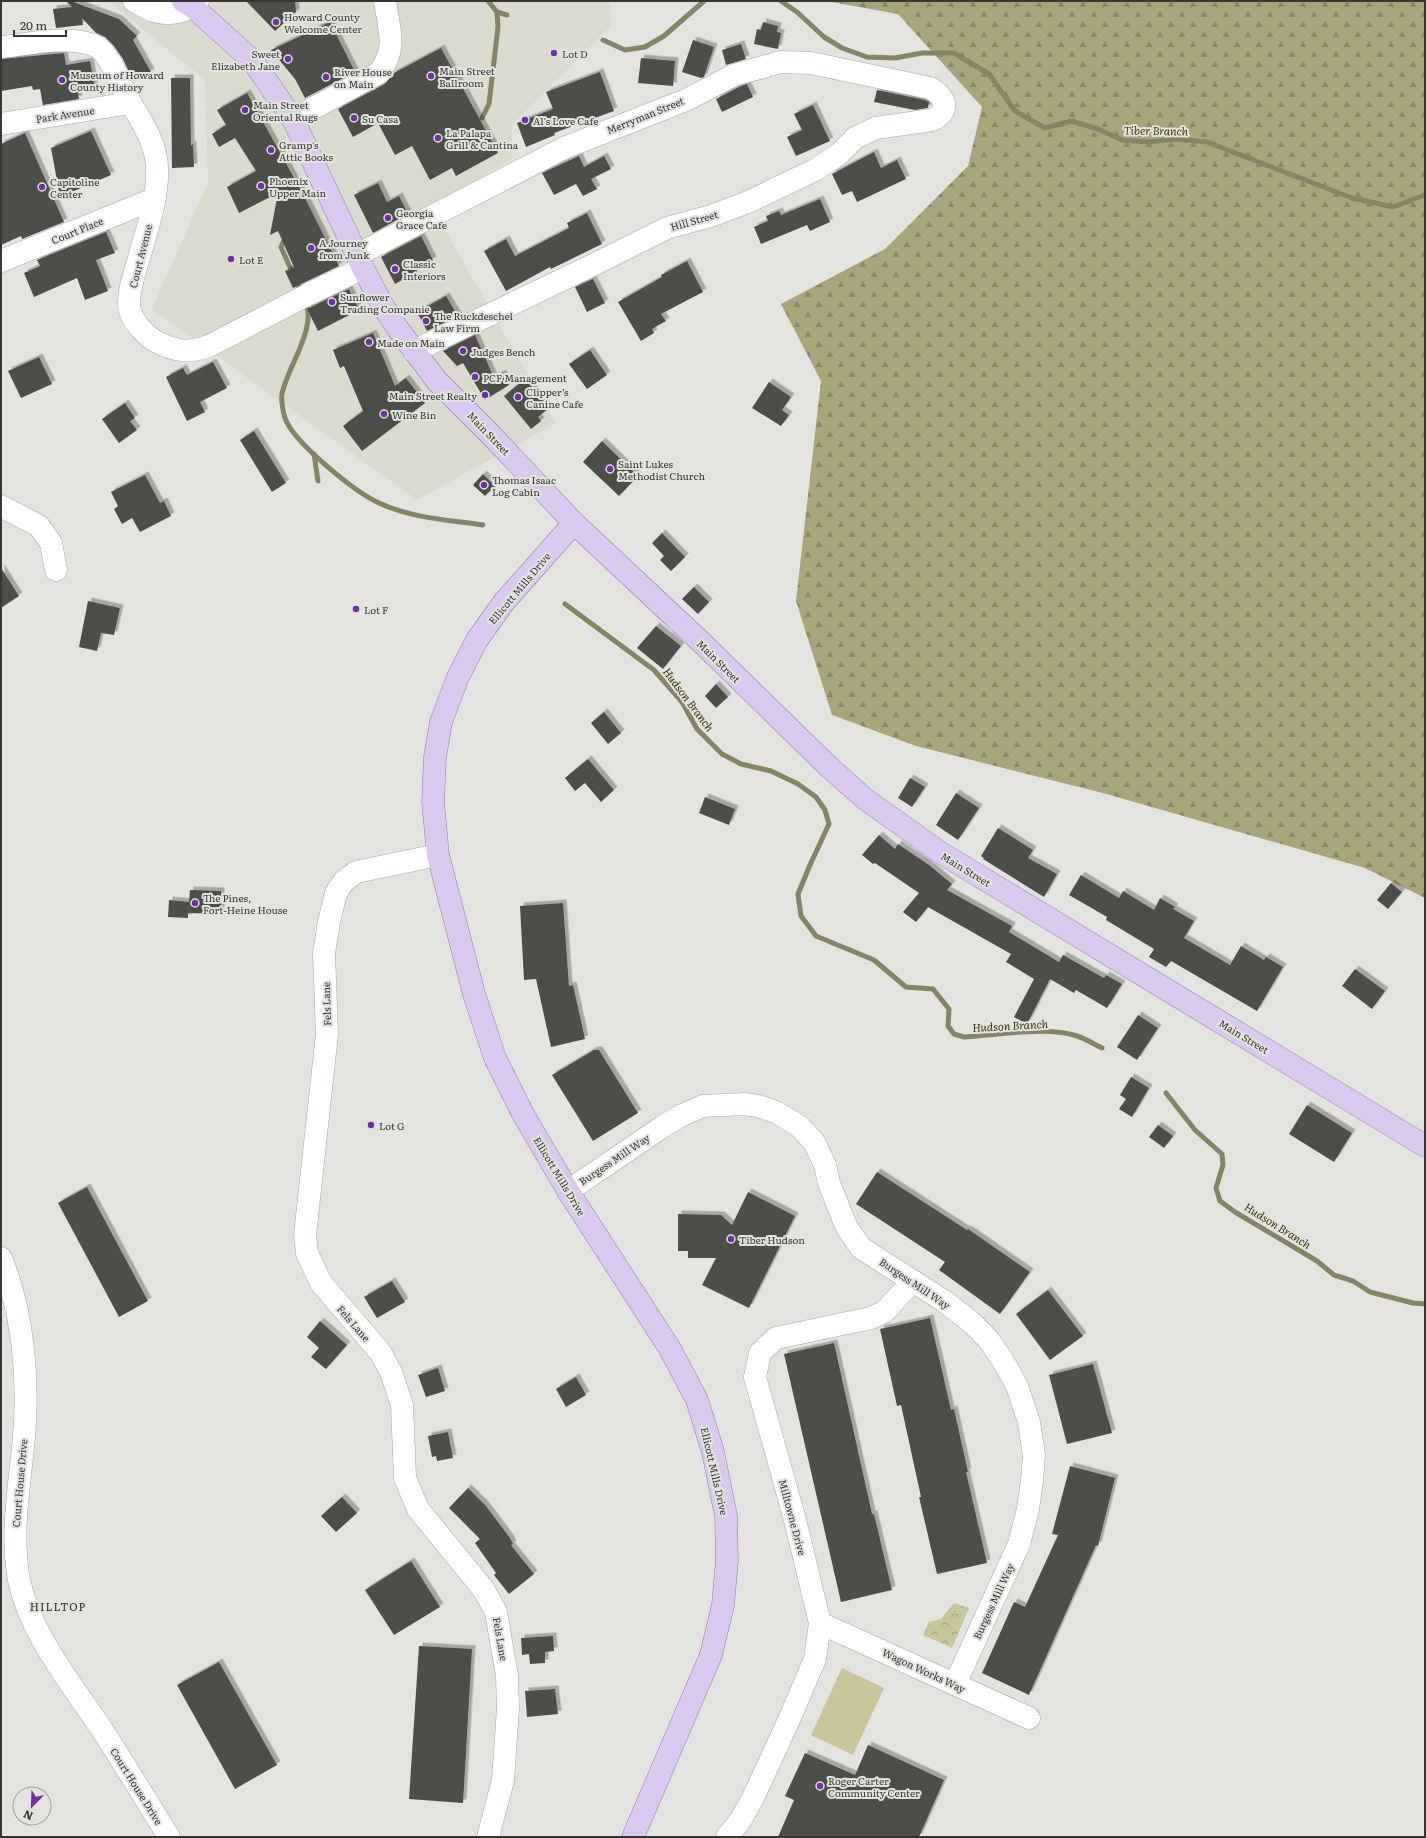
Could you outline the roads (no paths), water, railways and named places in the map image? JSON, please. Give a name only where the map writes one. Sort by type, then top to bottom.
[{"type":"main road","name":"Main Street","points":[[191,3],[252,60],[293,119],[360,262],[383,306],[437,381],[489,433],[574,524],[701,642],[829,767],[865,799],[941,854],[1425,1146]]},
{"type":"main road","name":"Ellicott Mills Drive","points":[[574,524],[504,602],[477,640],[458,677],[441,722],[435,758],[433,802],[438,855],[474,994],[495,1058],[523,1114],[568,1191],[670,1349],[697,1400],[713,1452],[726,1516],[727,1560],[724,1605],[711,1655],[635,1836]]},
{"type":"street","points":[[134,1],[154,11],[170,13],[191,3]]},
{"type":"street","points":[[293,119],[379,73],[387,62],[392,49],[385,1]]},
{"type":"street","name":"Court Avenue","points":[[1,47],[60,41],[82,42],[96,46],[108,58],[130,103],[145,127],[154,151],[157,169],[154,199],[144,242],[132,280],[129,310],[134,320],[155,341],[181,351],[195,350],[209,346],[309,294],[360,262]]},
{"type":"street","name":"Merryman Street","points":[[360,262],[564,148],[686,100],[734,75],[781,62],[811,63],[930,88],[941,95],[944,103]]},
{"type":"street","name":"Park Avenue","points":[[1,124],[130,103]]},
{"type":"street","name":"Hill Street","points":[[414,351],[667,228],[718,213],[748,202],[815,170],[839,154],[855,138],[876,128],[938,118],[941,114],[944,103]]},
{"type":"street","name":"Court Place","points":[[1,261],[154,199]]},
{"type":"street","points":[[1,506],[39,526],[51,543],[56,570]]},
{"type":"street","name":"Fels Lane","points":[[438,855],[356,872],[344,881],[336,893],[329,922],[324,954],[327,1034],[320,1109],[305,1235],[307,1253],[321,1283],[380,1352],[391,1372],[402,1405],[405,1478],[418,1509],[484,1590],[496,1612],[507,1676],[508,1708],[503,1780],[488,1837]]},
{"type":"street","name":"Burgess Mill Way","points":[[568,1191],[682,1115],[703,1106],[744,1104],[758,1106],[776,1112],[799,1126],[814,1142],[825,1165],[829,1183],[846,1226],[861,1248],[913,1281],[971,1322],[988,1339],[1002,1359],[1017,1386],[1029,1422],[1034,1455],[1028,1509],[1018,1544],[955,1684]]},
{"type":"street","name":"Court House Drive","points":[[1,1258],[15,1303],[23,1354],[25,1389],[24,1436],[17,1497],[15,1534],[18,1575],[26,1603],[54,1658],[121,1759],[168,1837]]},
{"type":"street","name":"Milltowne Drive","points":[[727,1837],[740,1821],[753,1798],[788,1722],[815,1659],[820,1622],[795,1520],[755,1377],[760,1353],[776,1338],[871,1318],[884,1312],[913,1281]]},
{"type":"street","name":"Wagon Works Way","points":[[820,1622],[1029,1718]]},
{"type":"waterway","points":[[488,1],[497,12]]},
{"type":"waterway","name":"Tiber Branch","points":[[603,40],[625,50],[645,47],[664,36],[704,1]]},
{"type":"waterway","name":"Tiber Branch","points":[[781,1],[797,12],[824,37],[842,48],[867,57],[895,58],[922,53],[954,53],[989,74],[1015,111],[1045,128],[1071,121],[1098,129],[1122,140],[1149,142],[1175,139],[1207,142],[1352,198],[1393,207],[1425,195]]},
{"type":"waterway","name":"Tiber Branch","points":[[497,12],[507,15]]},
{"type":"waterway","name":"Hudson Branch","points":[[482,118],[489,104],[498,27],[497,12]]},
{"type":"waterway","name":"Hudson Branch","points":[[286,236],[281,247],[301,292]]},
{"type":"waterway","name":"Hudson Branch","points":[[305,301],[308,312],[308,323],[305,335],[285,383],[282,394],[282,406],[285,418],[290,428],[312,453],[341,478],[379,503],[417,515],[483,525]]},
{"type":"waterway","points":[[314,454],[318,481]]},
{"type":"waterway","name":"Hudson Branch","points":[[565,604],[654,670],[682,702],[697,729],[722,754],[741,764],[771,771],[798,784],[816,797],[825,810],[829,824],[798,894],[801,916],[816,936],[874,960],[906,987],[933,989],[949,1009],[948,1026],[954,1034],[964,1037],[1036,1031],[1065,1033],[1087,1040],[1102,1048]]},
{"type":"waterway","name":"Hudson Branch","points":[[1166,1093],[1195,1130],[1222,1154],[1223,1165],[1216,1188],[1220,1201],[1235,1212],[1317,1261],[1334,1275],[1353,1281],[1370,1292],[1413,1303],[1425,1304]]},
{"type":"place","name":"Howard County Welcome Center","points":[[276,22]]},
{"type":"place","name":"Lot D","points":[[554,53]]},
{"type":"place","name":"Sweet Elizabeth Jane","points":[[288,59]]},
{"type":"place","name":"Main Street Ballroom","points":[[431,76]]},
{"type":"place","name":"River House on Main","points":[[326,77]]},
{"type":"place","name":"Museum of Howard County History","points":[[62,80]]},
{"type":"place","name":"Main Street Oriental Rugs","points":[[245,110]]},
{"type":"place","name":"Su Casa","points":[[354,118]]},
{"type":"place","name":"Al's Love Cafe","points":[[525,120]]},
{"type":"place","name":"La Palapa Grill & Cantina","points":[[438,138]]},
{"type":"place","name":"Gramp's Attic Books","points":[[271,150]]},
{"type":"place","name":"Phoenix Upper Main","points":[[261,186]]},
{"type":"place","name":"Capitoline Center","points":[[42,187]]},
{"type":"place","name":"Georgia Grace Cafe","points":[[388,218]]},
{"type":"place","name":"A Journey from Junk","points":[[311,248]]},
{"type":"place","name":"Lot E","points":[[231,259]]},
{"type":"place","name":"Classic Interiors","points":[[395,269]]},
{"type":"place","name":"Sunflower Trading Companie","points":[[332,302]]},
{"type":"place","name":"The Ruckdeschel Law Firm","points":[[426,321]]},
{"type":"place","name":"Made on Main","points":[[369,342]]},
{"type":"place","name":"Judges Bench","points":[[463,351]]},
{"type":"place","name":"PCF Management","points":[[475,377]]},
{"type":"place","name":"Main Street Realty","points":[[485,395]]},
{"type":"place","name":"Clipper’s Canine Cafe","points":[[518,397]]},
{"type":"place","name":"Wine Bin","points":[[384,414]]},
{"type":"place","name":"Saint Lukes Methodist Church","points":[[610,469]]},
{"type":"place","name":"Thomas Isaac Log Cabin","points":[[484,485]]},
{"type":"place","name":"Lot F","points":[[356,609]]},
{"type":"place","name":"The Pines, Fort-Heine House","points":[[195,903]]},
{"type":"place","name":"Lot G","points":[[371,1125]]},
{"type":"place","name":"Tiber Hudson","points":[[731,1239]]},
{"type":"place","name":"Roger Carter Community Center","points":[[820,1786]]},
{"type":"district","name":"HILLTOP","points":[[58,1606]]}]
